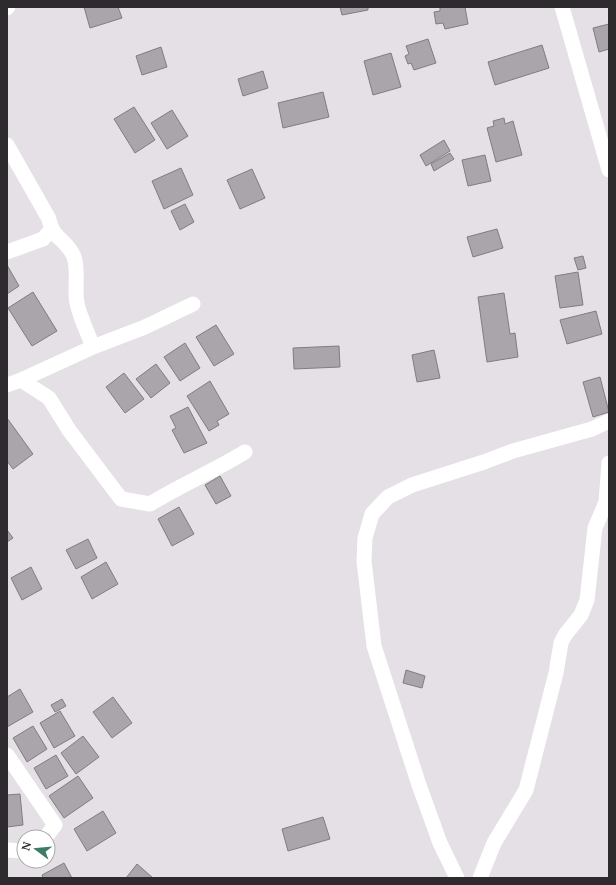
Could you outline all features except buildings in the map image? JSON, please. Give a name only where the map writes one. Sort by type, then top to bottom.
[{"type":"street","points":[[562,7],[609,170]]},
{"type":"street","points":[[7,145],[49,219],[50,230],[73,255],[76,266],[77,304],[93,347]]},
{"type":"street","points":[[7,252],[43,239],[50,230]]},
{"type":"street","points":[[14,382],[93,347],[145,328],[193,304]]},
{"type":"street","points":[[14,382],[49,398],[74,436],[121,499],[150,504],[181,485],[221,466],[245,452]]},
{"type":"street","points":[[457,878],[440,842],[422,792],[374,646],[364,561],[365,538],[372,514],[388,497],[412,485],[513,451],[592,429],[609,421]]},
{"type":"street","points":[[480,878],[494,843],[526,790],[556,673],[561,643],[565,635],[581,615],[587,600],[595,528],[606,502],[609,463]]},
{"type":"street","points":[[7,755],[55,825],[52,829]]}]
